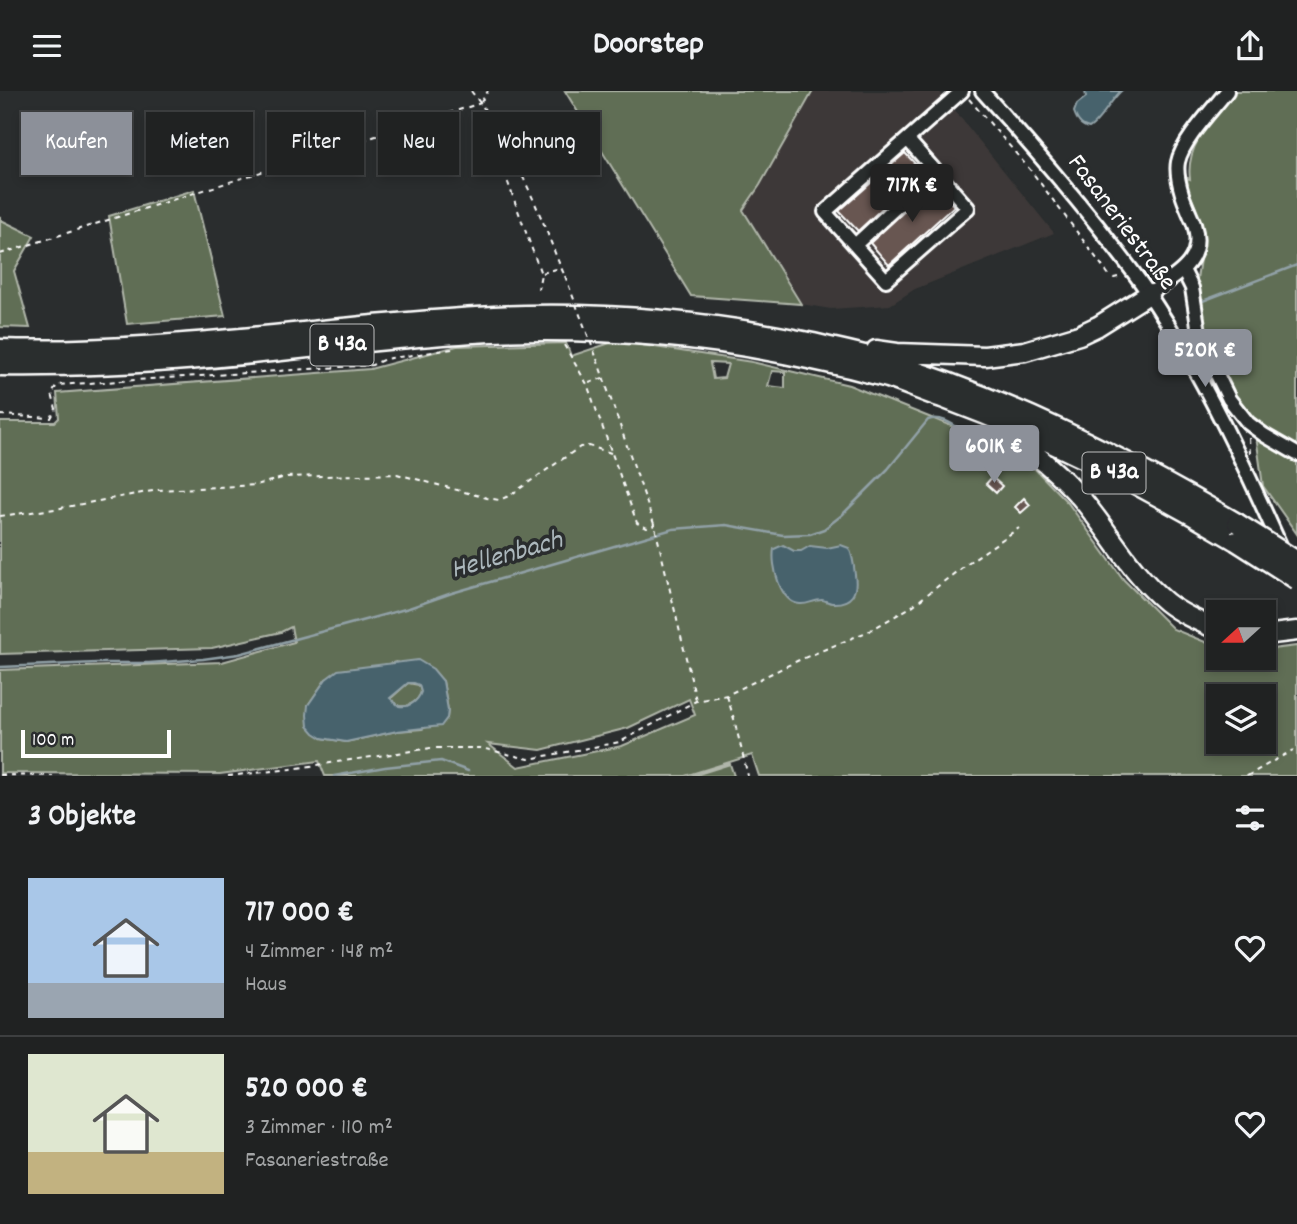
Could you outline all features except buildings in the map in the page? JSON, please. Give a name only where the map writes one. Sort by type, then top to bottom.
[{"type":"highway","points":[[789,338],[897,353],[985,356],[1025,351],[1079,335],[1155,290]]},
{"type":"highway","name":"B 43a","points":[[0,349],[88,349],[254,338],[446,319],[568,314],[687,321],[762,332],[871,357],[958,386],[1050,425],[1114,454],[1237,523],[1297,561]]},
{"type":"highway","name":"B 43a","points":[[0,366],[199,359],[494,332],[623,332],[750,346],[887,378],[1043,439],[1177,507],[1236,541],[1297,582]]},
{"type":"highway","points":[[987,415],[1064,480],[1159,596],[1206,625]]},
{"type":"highway","points":[[1276,634],[1297,631]]},
{"type":"street","points":[[908,140],[968,208],[886,281],[825,212],[962,91]]},
{"type":"street","name":"Fasaneriestraße","points":[[982,91],[1045,161],[1136,275],[1155,290],[1252,482],[1297,582]]},
{"type":"street","name":"Fasaneriestraße","points":[[1155,290],[1183,270],[1193,258],[1196,249],[1194,225],[1180,186],[1178,159],[1227,91]]},
{"type":"street","points":[[855,245],[935,171]]},
{"type":"street","points":[[1183,270],[1192,288],[1202,344],[1229,399],[1248,423],[1297,454]]},
{"type":"path","points":[[471,91],[486,112]]},
{"type":"path","points":[[0,254],[481,103],[488,91]]},
{"type":"path","points":[[962,91],[1032,171],[1110,275],[1114,278],[1136,275]]},
{"type":"path","points":[[505,175],[541,274],[538,289]]},
{"type":"path","points":[[522,175],[540,212],[597,359],[655,526],[696,701]]},
{"type":"path","points":[[541,274],[561,267]]},
{"type":"path","points":[[563,343],[587,384],[637,523],[647,528],[655,526]]},
{"type":"path","points":[[0,415],[51,418],[57,409],[52,394],[57,385],[372,365],[385,359],[463,347]]},
{"type":"path","points":[[587,384],[604,378]]},
{"type":"path","points":[[0,516],[158,490],[256,485],[286,477],[397,474],[499,500],[509,496],[580,447],[589,446],[612,453]]},
{"type":"path","points":[[228,776],[431,748],[481,748],[529,759],[620,742],[696,701],[727,695],[797,661],[869,631],[911,607],[1019,528]]},
{"type":"path","points":[[727,695],[748,776]]},
{"type":"path","points":[[1247,776],[1293,750]]},
{"type":"path","points":[[0,775],[53,776]]},
{"type":"shaded area","points":[[813,91],[939,91],[1054,233],[915,289],[890,305],[831,309],[801,304],[743,210]]},
{"type":"green space","points":[[565,91],[813,91],[743,210],[801,304],[691,296],[600,148],[600,112],[578,112]]},
{"type":"green space","points":[[1234,91],[1297,91],[1297,534],[1263,486],[1257,443],[1245,411],[1216,362],[1203,325],[1197,279],[1203,239],[1187,178],[1190,179],[1192,154],[1196,143]]},
{"type":"green space","points":[[194,190],[225,316],[127,324],[109,216]]},
{"type":"green space","points":[[0,216],[1,220],[34,236],[14,271],[30,328],[0,327]]},
{"type":"green space","points":[[616,341],[752,362],[849,385],[994,443],[1032,466],[1068,503],[1124,580],[1173,629],[1206,642],[1206,670],[1276,670],[1276,649],[1297,646],[1297,776],[759,776],[752,755],[685,776],[325,776],[319,761],[220,774],[0,773],[0,670],[222,662],[294,642],[291,627],[281,632],[212,648],[0,654],[0,422],[55,422],[59,418],[57,393],[370,369],[457,346],[566,343],[571,356]],"holes":[[[710,363],[728,364],[724,378],[713,379]],[[772,371],[785,372],[785,388],[768,386]],[[396,662],[443,681],[447,718],[422,729],[397,731],[346,742],[322,738],[308,705],[326,679]],[[689,699],[695,715],[622,746],[518,767],[488,744],[541,750],[628,728]]]},
{"type":"green space","points":[[408,683],[419,685],[421,692],[413,703],[399,706],[390,699]]},
{"type":"green space","points":[[730,764],[734,776],[692,776]]},
{"type":"water","points":[[1085,91],[1121,91],[1089,128],[1079,122],[1074,112],[1077,104],[1086,97]]},
{"type":"water","points":[[783,545],[794,551],[810,546],[827,548],[841,545],[849,548],[856,581],[852,596],[839,603],[822,600],[803,604],[793,602],[778,582],[774,564],[774,549]]},
{"type":"water","points":[[418,660],[433,669],[443,681],[447,718],[441,726],[397,731],[346,742],[322,738],[308,726],[308,705],[326,679],[338,670]],"holes":[[[408,683],[419,685],[421,692],[413,703],[399,706],[390,698]]]},
{"type":"waterway","name":"Hellenbach","points":[[1200,302],[1297,265]]},
{"type":"waterway","name":"Hellenbach","points":[[0,667],[149,663],[239,654],[409,608],[673,529],[726,525],[783,535],[810,534],[824,529],[842,515],[888,469],[928,420],[944,420],[969,435],[978,433]]},
{"type":"waterway","points":[[334,776],[441,761],[468,771]]}]
